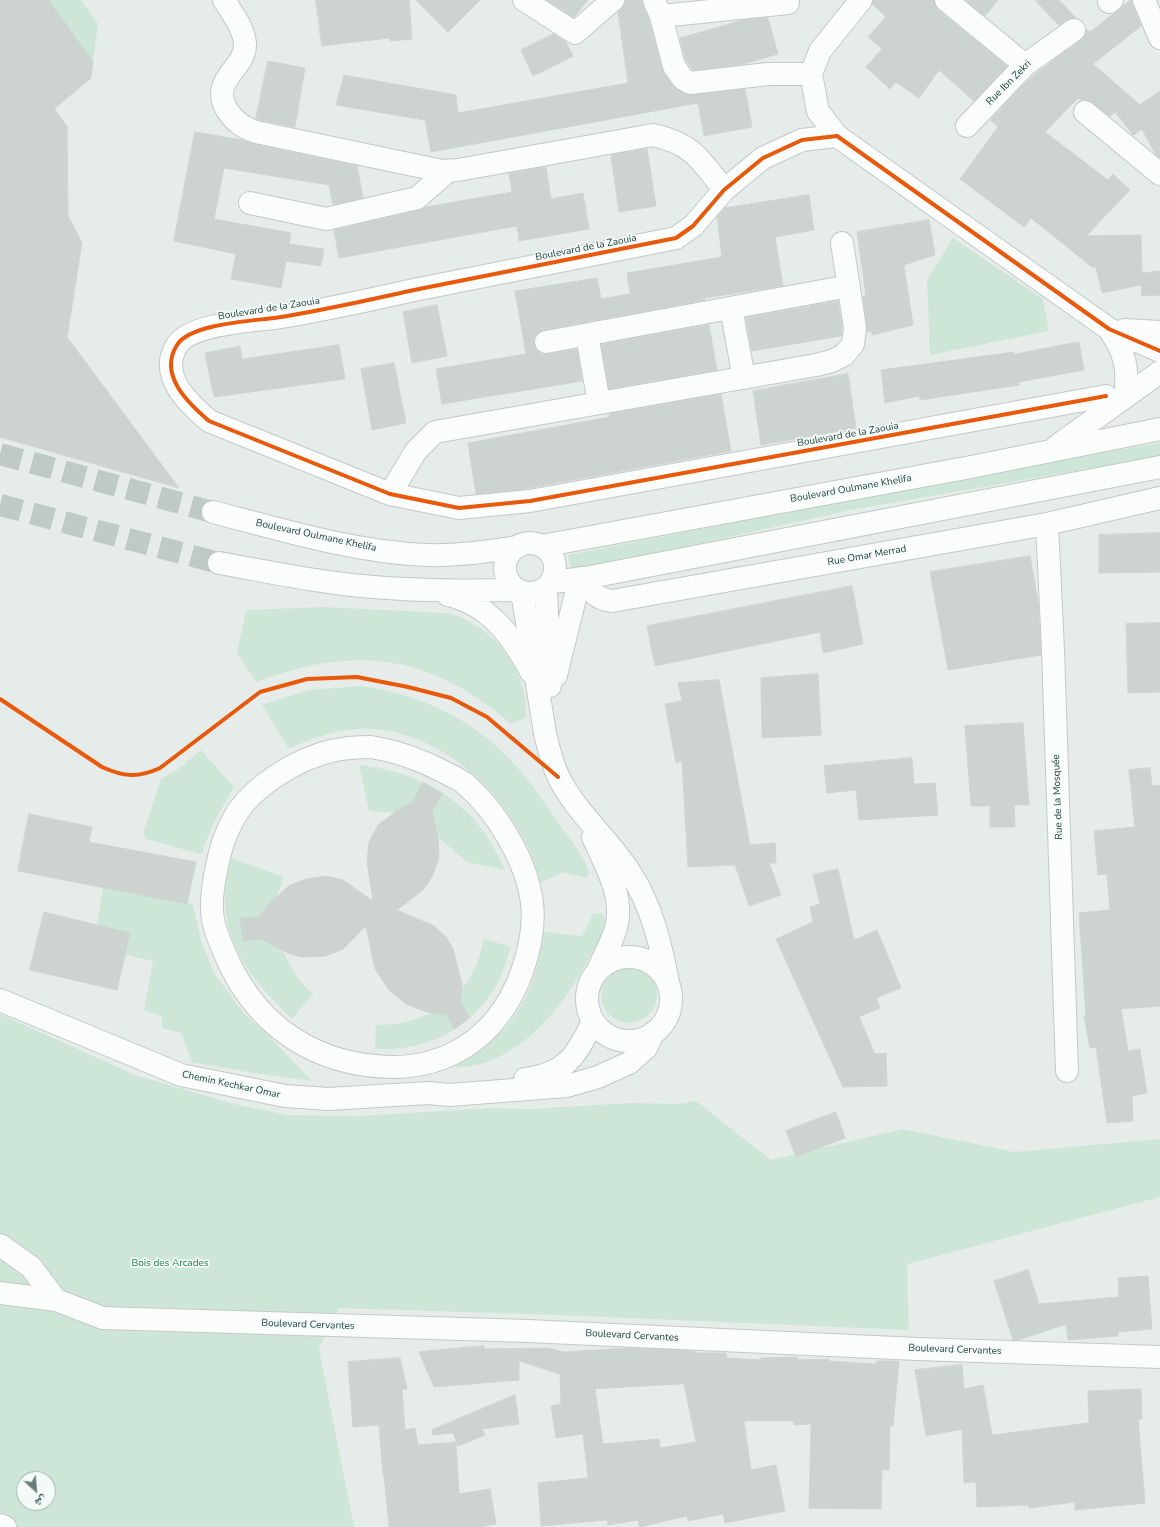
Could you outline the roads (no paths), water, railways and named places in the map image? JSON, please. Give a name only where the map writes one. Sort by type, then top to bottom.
[{"type":"street","points":[[224,0],[241,28],[245,44],[241,58],[225,82],[222,92],[223,103],[240,126],[263,133],[442,171],[653,135],[671,139],[694,152],[724,190]]},
{"type":"street","points":[[524,0],[575,33],[613,0]]},
{"type":"street","points":[[786,0],[788,3],[657,8],[674,66],[678,74],[690,83],[768,74],[811,74]]},
{"type":"street","points":[[860,0],[820,51],[811,74],[818,111],[837,136],[1109,329],[1160,351]]},
{"type":"street","points":[[946,0],[1025,65]]},
{"type":"street","points":[[1144,0],[1160,38]]},
{"type":"street","name":"Rue Ibn Zekri","points":[[967,126],[1025,65],[1074,30]]},
{"type":"street","points":[[1085,112],[1160,174]]},
{"type":"street","name":"Boulevard de la Zaouia","points":[[837,136],[802,140],[763,158],[724,190],[693,226],[676,238],[286,316],[212,327],[193,333],[177,344],[171,363],[175,382],[189,404],[209,421],[390,494],[459,508],[530,502],[1116,396]]},
{"type":"street","points":[[250,203],[326,219],[417,198],[448,171]]},
{"type":"street","points":[[390,494],[416,451],[435,432],[832,362],[844,355],[853,344],[855,328],[842,244]]},
{"type":"street","points":[[546,342],[849,286]]},
{"type":"street","points":[[731,308],[744,378]]},
{"type":"street","points":[[1109,329],[1160,332]]},
{"type":"street","points":[[1109,329],[1120,344],[1125,361],[1127,379],[1116,396]]},
{"type":"street","points":[[587,335],[599,403]]},
{"type":"street","points":[[1051,450],[1116,396],[1160,372]]},
{"type":"street","name":"Boulevard Oulmane Khelifa","points":[[542,546],[971,467],[1160,429]]},
{"type":"street","points":[[219,563],[323,582],[372,587],[423,590],[519,591],[535,593],[549,585],[582,578],[1160,467]]},
{"type":"street","name":"Rue Omar Merrad","points":[[582,578],[591,592],[597,597],[612,601],[1047,524],[1160,498]]},
{"type":"street","name":"Boulevard Oulmane Khelifa","points":[[212,512],[323,540],[374,550],[438,555],[473,553],[516,547]]},
{"type":"street","name":"Rue de la Mosquée","points":[[1047,524],[1053,650],[1067,1071]]},
{"type":"street","points":[[545,690],[519,591],[507,579],[505,572],[507,558],[516,547],[530,543],[542,546],[549,551],[556,566],[549,585],[545,690],[547,743],[558,777],[583,814],[621,861],[638,888],[656,928],[668,983],[671,997],[670,1011],[663,1023],[653,1033],[641,1039],[627,1041],[614,1038],[602,1032],[593,1021],[588,1011],[586,995],[591,979],[607,962],[618,958],[637,957],[654,964],[662,972],[668,983]]},
{"type":"street","points":[[545,690],[566,640],[582,578]]},
{"type":"street","points":[[423,590],[454,596],[466,601],[494,619],[523,656],[545,690]]},
{"type":"street","points":[[371,747],[394,750],[424,762],[462,781],[489,808],[510,839],[526,879],[532,905],[530,943],[523,972],[511,998],[494,1024],[476,1040],[458,1052],[433,1062],[401,1067],[371,1066],[328,1056],[309,1049],[288,1036],[270,1021],[240,985],[220,943],[213,920],[212,890],[220,853],[234,818],[251,795],[284,772],[310,758],[329,751],[349,748],[371,747]]},
{"type":"street","points":[[583,814],[618,898],[619,914],[616,928],[598,970]]},
{"type":"street","name":"Chemin Kechkar Omar","points":[[0,1000],[181,1075],[285,1096],[328,1099],[428,1093]]},
{"type":"street","points":[[428,1093],[452,1087],[533,1078],[557,1070],[574,1055],[593,1021]]},
{"type":"street","points":[[428,1093],[455,1095],[566,1086],[598,1077],[629,1063],[646,1048],[653,1033]]},
{"type":"street","points":[[0,1245],[31,1267],[56,1300]]},
{"type":"street","points":[[0,1293],[56,1300]]},
{"type":"street","name":"Boulevard Cervantes","points":[[56,1300],[103,1318],[528,1331],[909,1348],[1160,1357]]},
{"type":"street","points":[[0,1525],[5,1527]]},
{"type":"tunnel","points":[[0,454],[213,512]]},
{"type":"tunnel","points":[[0,505],[219,563]]},
{"type":"park label","name":"Bois des Arcades","points":[[170,1264]]}]
